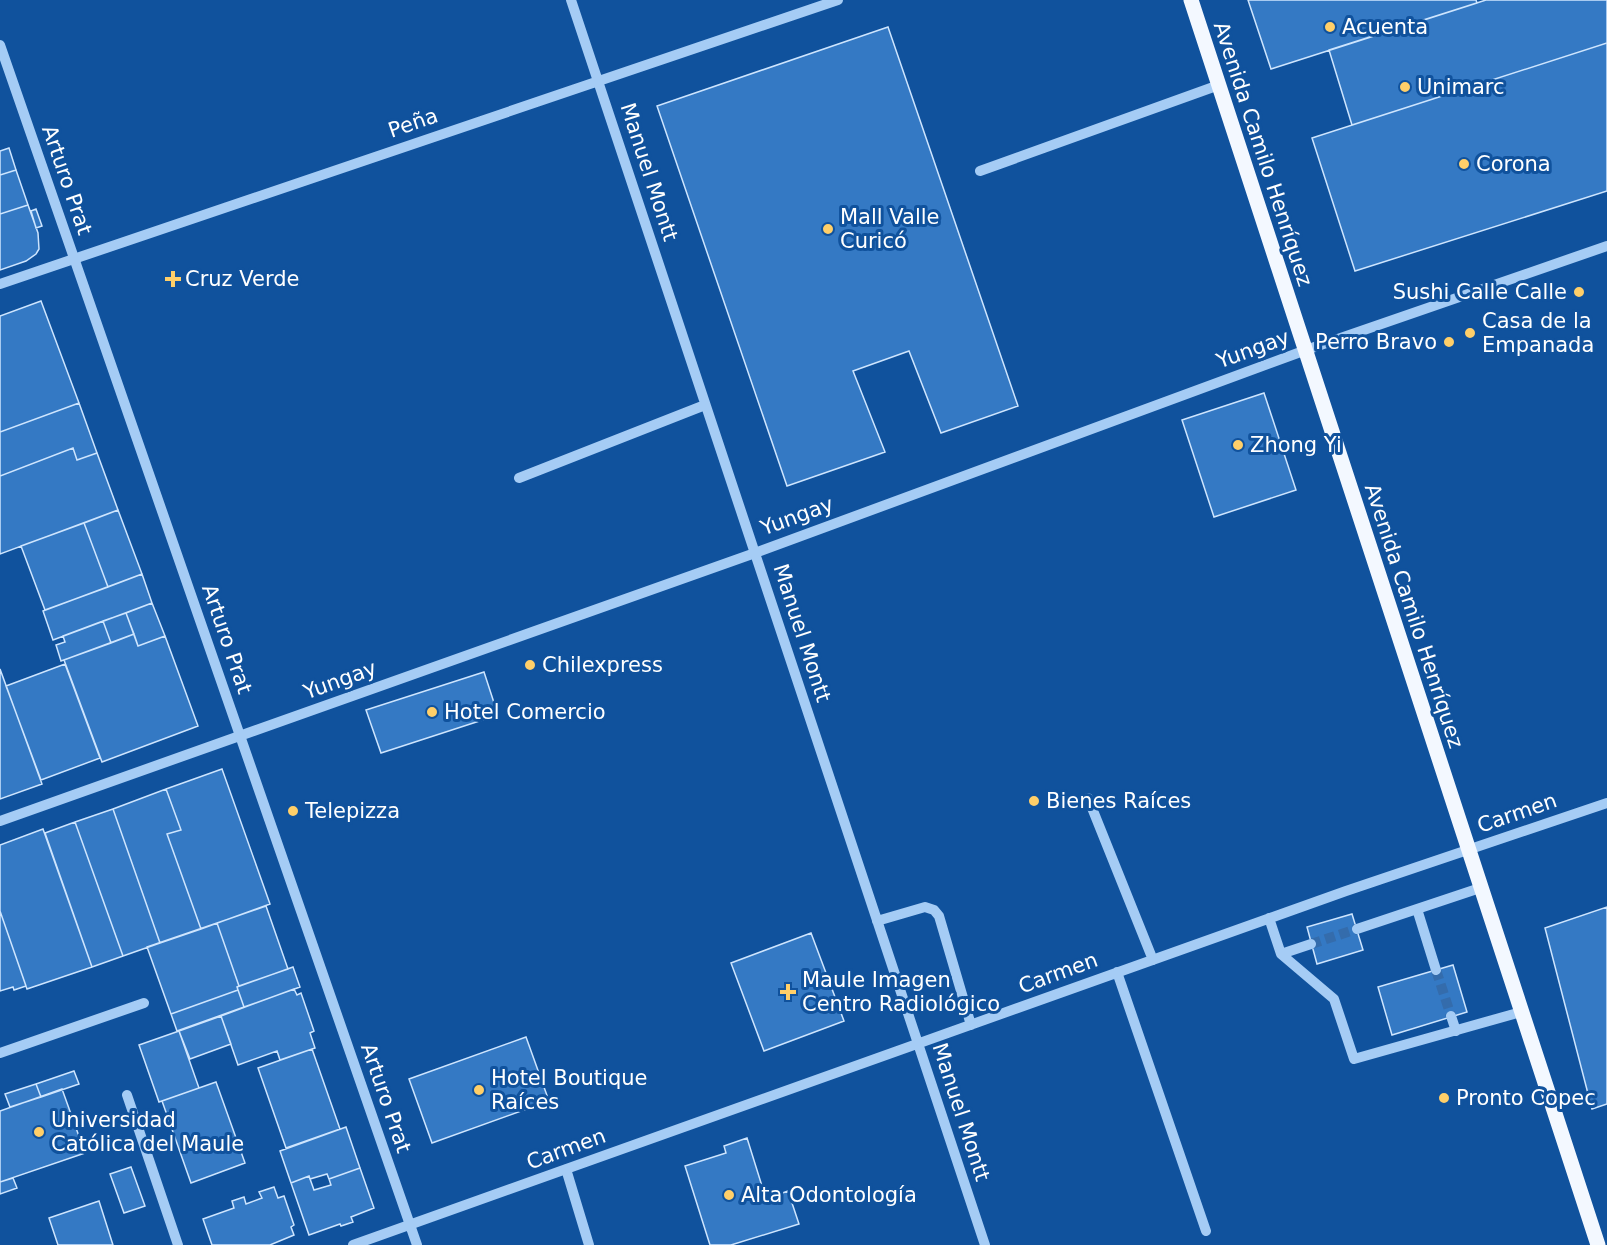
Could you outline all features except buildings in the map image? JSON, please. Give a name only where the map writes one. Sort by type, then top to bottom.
[{"type":"main road","name":"Avenida Camilo Henríquez","points":[[1191,0],[1598,1245]]},
{"type":"street","name":"Manuel Montt","points":[[571,0],[985,1245]]},
{"type":"street","name":"Peña","points":[[0,284],[598,81],[811,4],[838,0]]},
{"type":"street","name":"Arturo Prat","points":[[0,45],[417,1245]]},
{"type":"street","points":[[980,171],[1219,85]]},
{"type":"street","name":"Yungay","points":[[0,821],[755,553],[1306,351],[1607,246]]},
{"type":"street","points":[[519,478],[705,405]]},
{"type":"street","points":[[1088,798],[1153,960]]},
{"type":"street","name":"Carmen","points":[[353,1245],[1269,918],[1607,802]]},
{"type":"street","points":[[1357,929],[1480,888]]},
{"type":"street","points":[[877,921],[925,907],[934,910],[939,916],[970,1025]]},
{"type":"street","points":[[1417,909],[1436,970]]},
{"type":"street","points":[[1269,918],[1281,954],[1334,999],[1354,1059],[1521,1012]]},
{"type":"street","points":[[1281,954],[1311,944]]},
{"type":"street","points":[[1117,972],[1206,1232]]},
{"type":"street","points":[[0,1053],[144,1003]]},
{"type":"street","points":[[1451,1016],[1456,1031]]},
{"type":"street","points":[[127,1095],[178,1245]]},
{"type":"street","points":[[566,1169],[589,1245]]},
{"type":"tunnel","points":[[1311,944],[1357,929]]},
{"type":"tunnel","points":[[1436,970],[1451,1016]]},
{"type":"place","name":"Acuenta","points":[[1330,27]]},
{"type":"place","name":"Unimarc","points":[[1405,87]]},
{"type":"place","name":"Corona","points":[[1464,164]]},
{"type":"place","name":"Mall Valle Curicó","points":[[828,229]]},
{"type":"place","name":"Cruz Verde","points":[[173,279]]},
{"type":"place","name":"Sushi Calle Calle","points":[[1579,292]]},
{"type":"place","name":"Casa de la Empanada","points":[[1470,333]]},
{"type":"place","name":"Perro Bravo","points":[[1449,342]]},
{"type":"place","name":"Zhong Yi","points":[[1238,445]]},
{"type":"place","name":"Chilexpress","points":[[530,665]]},
{"type":"place","name":"Hotel Comercio","points":[[432,712]]},
{"type":"place","name":"Bienes Raíces","points":[[1034,801]]},
{"type":"place","name":"Telepizza","points":[[293,811]]},
{"type":"place","name":"Maule Imagen Centro Radiológico","points":[[788,992]]},
{"type":"place","name":"Hotel Boutique Raíces","points":[[479,1090]]},
{"type":"place","name":"Pronto Copec","points":[[1444,1098]]},
{"type":"place","name":"Universidad Católica del Maule","points":[[39,1132]]},
{"type":"place","name":"Alta Odontología","points":[[729,1195]]}]
